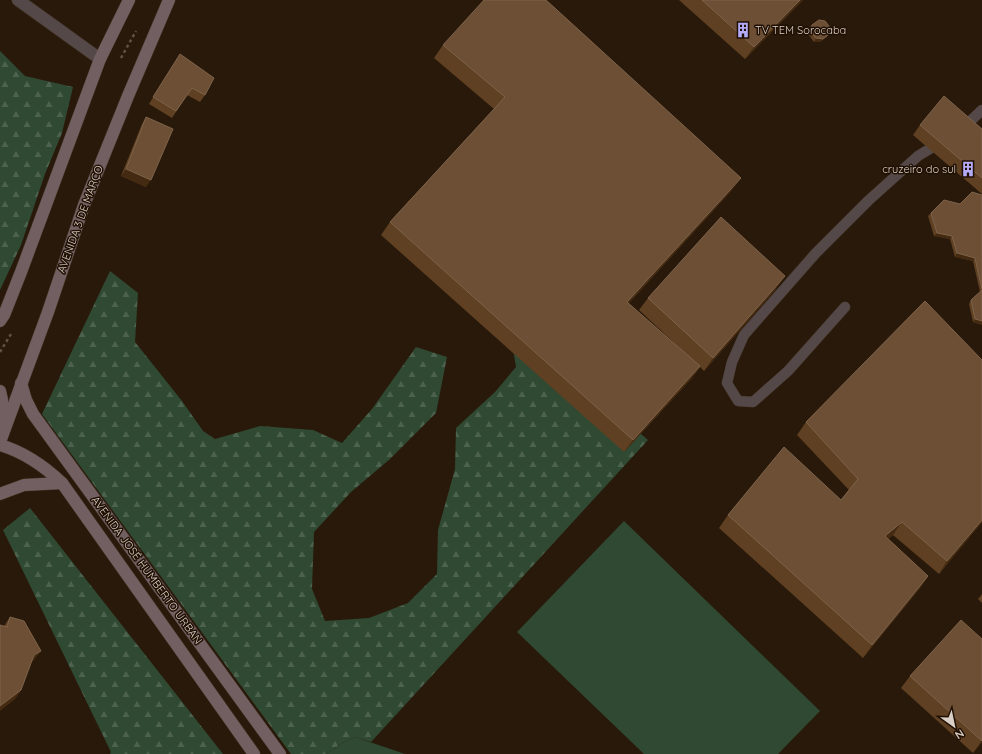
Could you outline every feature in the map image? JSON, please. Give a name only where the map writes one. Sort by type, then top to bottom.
[{"type":"main road","points":[[0,321],[4,315],[21,272],[100,59],[129,0]]},
{"type":"main road","name":"AVENIDA 3 DE MARÇO","points":[[0,442],[3,423],[21,383],[48,312],[84,205],[169,0]]},
{"type":"main road","name":"AVENIDA JOSÉ HUMBERTO URBAN","points":[[21,383],[26,400],[33,414],[280,754]]},
{"type":"main road","points":[[0,391],[3,399],[3,423]]},
{"type":"main road","name":"AVENIDA JOSÉ HUMBERTO URBAN","points":[[0,446],[12,449],[32,459],[48,470],[62,483],[254,754]]},
{"type":"main road","points":[[0,494],[24,485],[62,483]]},
{"type":"street","points":[[18,0],[100,59]]},
{"type":"lane","points":[[846,307],[788,371],[753,402],[738,401],[728,383],[732,362],[744,335],[814,254],[869,200],[918,156],[962,129],[982,110]]},
{"type":"green space","points":[[0,51],[25,76],[73,87],[62,133],[45,174],[21,245],[0,290]]},
{"type":"green space","points":[[110,271],[138,293],[135,342],[182,401],[203,431],[215,439],[260,426],[313,430],[342,443],[372,409],[416,347],[447,357],[436,413],[390,459],[351,492],[314,532],[312,589],[325,621],[369,618],[408,603],[437,574],[438,530],[455,469],[456,428],[495,392],[516,367],[512,343],[529,336],[648,440],[371,742],[355,737],[342,743],[327,754],[291,754],[42,414]]},
{"type":"green space","points":[[30,508],[223,754],[110,754],[111,752],[3,530]]},
{"type":"green space","points":[[624,521],[820,711],[778,754],[644,754],[517,632]]},
{"type":"green space","points":[[355,737],[405,754],[327,754],[342,743]]},
{"type":"building","points":[[484,0],[546,0],[741,178],[627,302],[700,366],[633,440],[390,222],[505,97],[443,45]]},
{"type":"building","name":"TV TEM Sorocaba","points":[[702,0],[800,0],[754,47]]},
{"type":"building","points":[[819,20],[825,21],[829,26],[828,35],[823,39],[816,38],[810,31],[812,25]]},
{"type":"building","points":[[180,54],[214,78],[205,95],[192,88],[176,111],[153,97]]},
{"type":"building","name":"cruzeiro do sul","points":[[944,96],[982,129],[982,178],[920,125]]},
{"type":"building","points":[[146,117],[173,129],[151,180],[126,169]]},
{"type":"building","points":[[972,192],[982,195],[982,289],[975,258],[957,253],[952,236],[937,233],[931,213],[944,200],[960,204]]},
{"type":"building","points":[[721,217],[785,276],[713,358],[648,298]]},
{"type":"building","points":[[982,290],[982,321],[975,319],[971,300]]},
{"type":"building","points":[[925,301],[982,360],[982,520],[947,561],[902,522],[885,536],[928,576],[872,645],[728,515],[784,447],[841,500],[858,479],[806,422]]},
{"type":"building","points":[[10,617],[24,621],[41,651],[34,655],[21,690],[0,706],[0,625],[7,627]]},
{"type":"building","points":[[961,620],[982,639],[982,741],[910,676]]},
{"type":"place","name":"TV TEM Sorocaba","points":[[743,30]]},
{"type":"place","name":"cruzeiro do sul","points":[[968,169]]}]
